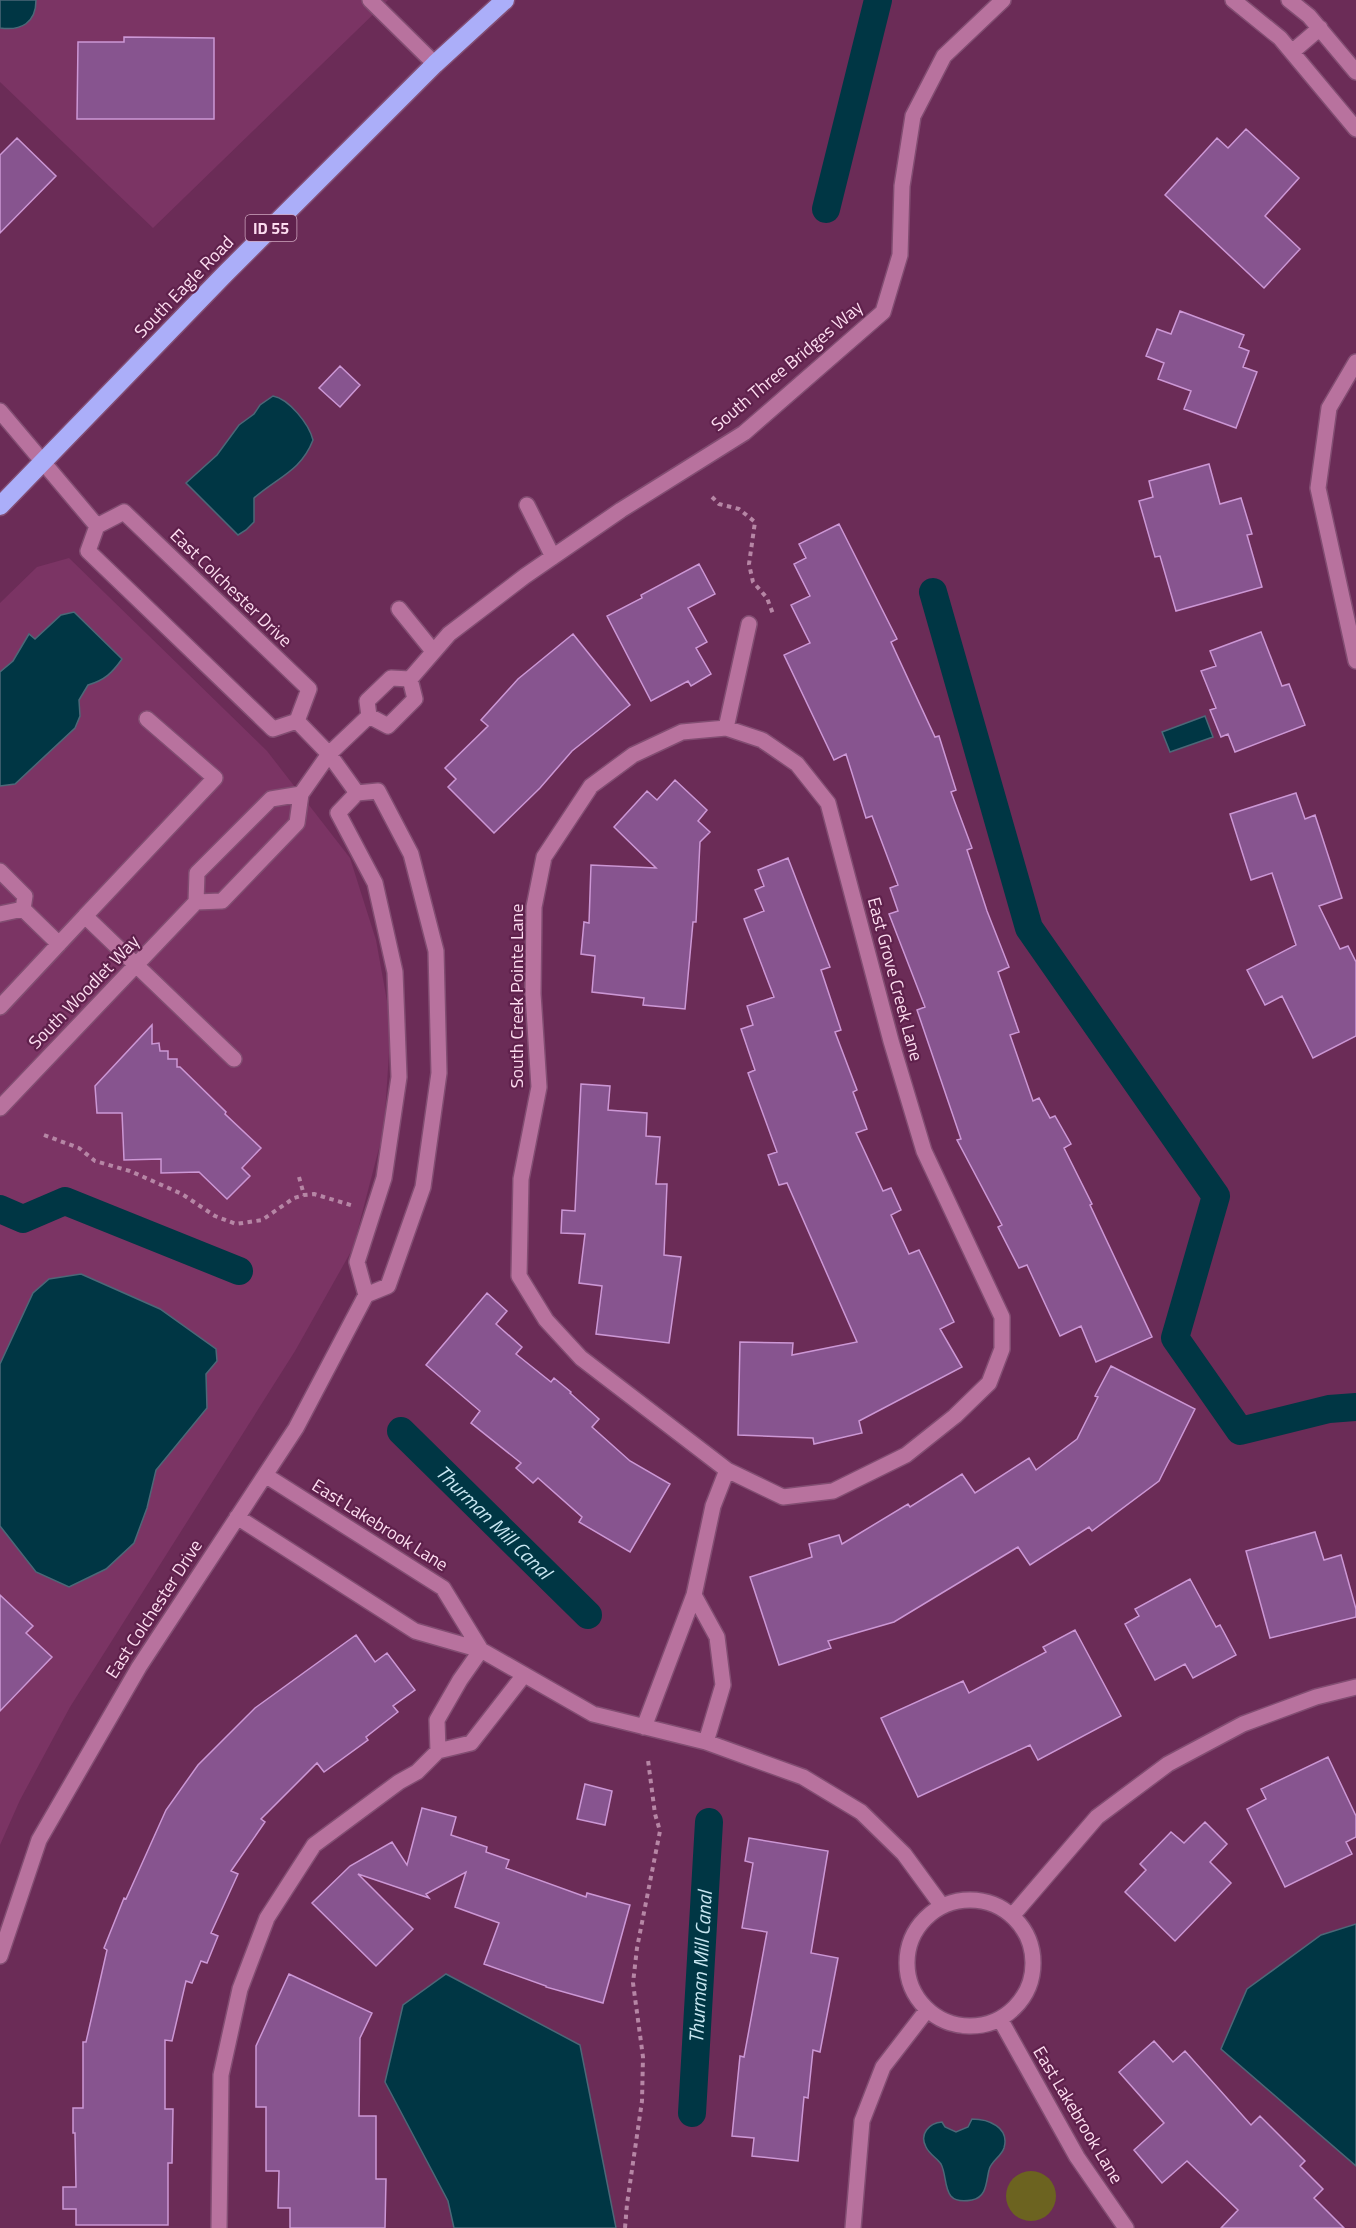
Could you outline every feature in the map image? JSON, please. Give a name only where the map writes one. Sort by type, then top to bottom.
[{"type":"highway","name":"South Eagle Road","points":[[0,506],[224,275],[435,64],[505,0]]},
{"type":"street","points":[[370,0],[435,64]]},
{"type":"street","name":"South Three Bridges Way","points":[[410,679],[449,634],[621,510],[744,433],[883,312],[900,255],[902,186],[914,116],[944,56],[1003,0]]},
{"type":"street","points":[[1233,0],[1280,38],[1356,129]]},
{"type":"street","points":[[1289,0],[1309,16],[1356,72]]},
{"type":"street","points":[[1292,52],[1320,28]]},
{"type":"street","points":[[1356,362],[1329,408],[1318,488],[1356,661]]},
{"type":"street","points":[[0,411],[97,526],[88,551],[273,729],[297,721],[329,754],[357,793]]},
{"type":"street","points":[[527,505],[553,557]]},
{"type":"street","name":"East Colchester Drive","points":[[97,526],[124,512],[309,689],[297,721]]},
{"type":"street","points":[[399,609],[433,651]]},
{"type":"street","points":[[726,728],[749,624]]},
{"type":"street","points":[[391,678],[410,679],[415,699],[388,726],[369,716],[367,701],[391,678]]},
{"type":"street","points":[[301,794],[270,799],[197,873],[196,902],[222,901],[297,823],[301,794],[329,754],[369,716]]},
{"type":"street","points":[[0,1007],[215,778],[147,719]]},
{"type":"street","name":"East Grove Creek Lane","points":[[726,728],[762,740],[797,764],[828,804],[891,1041],[924,1151],[1002,1317],[1002,1349],[989,1383]]},
{"type":"street","name":"South Creek Pointe Lane","points":[[726,728],[682,732],[633,755],[591,786],[544,858],[534,907],[533,994],[538,1087],[521,1179],[519,1276],[546,1320],[581,1358],[727,1470],[783,1497],[833,1491],[906,1455],[955,1416],[989,1383]]},
{"type":"street","points":[[378,790],[411,854],[436,951],[439,1073],[423,1187],[388,1286],[366,1295],[357,1262],[384,1178],[399,1077],[395,972],[375,883],[338,813],[357,793],[378,790]]},
{"type":"street","points":[[0,871],[25,896],[23,909]]},
{"type":"street","name":"South Woodlet Way","points":[[0,1108],[196,902]]},
{"type":"street","points":[[23,909],[59,944]]},
{"type":"street","points":[[0,914],[23,909]]},
{"type":"street","points":[[85,916],[234,1059]]},
{"type":"street","name":"East Colchester Drive","points":[[0,1956],[39,1840],[139,1667],[296,1428],[366,1295]]},
{"type":"street","points":[[644,1727],[694,1595],[713,1506],[727,1470]]},
{"type":"street","name":"East Lakebrook Lane","points":[[265,1475],[443,1588],[481,1650]]},
{"type":"street","name":"East Lakebrook Lane","points":[[237,1518],[416,1631],[481,1650],[593,1714],[706,1742],[803,1777],[861,1812],[904,1854],[942,1906]]},
{"type":"street","points":[[694,1595],[717,1637],[723,1685],[706,1742]]},
{"type":"street","points":[[438,1751],[437,1720],[460,1680],[481,1650]]},
{"type":"street","points":[[219,2228],[221,2075],[240,1989],[267,1918],[314,1845],[399,1782],[417,1772],[438,1751],[471,1743],[524,1675]]},
{"type":"street","points":[[1012,1916],[1097,1817],[1168,1764],[1243,1724],[1316,1697],[1356,1687]]},
{"type":"street","points":[[959,1901],[978,1901],[996,1906],[1012,1916],[1025,1931],[1032,1951],[1033,1971],[1027,1991],[1016,2007],[1000,2019],[981,2026],[962,2026],[943,2021],[927,2010],[914,1994],[908,1975],[907,1955],[913,1935],[925,1919],[942,1906],[959,1901]]},
{"type":"street","points":[[853,2228],[862,2121],[883,2067],[927,2010]]},
{"type":"street","name":"East Lakebrook Lane","points":[[1000,2019],[1077,2157],[1126,2228]]},
{"type":"path","points":[[712,497],[719,504],[739,509],[755,522],[749,564],[753,582],[768,598],[773,614]]},
{"type":"path","points":[[44,1135],[79,1148],[96,1161],[130,1171],[182,1194],[215,1216],[236,1224],[262,1220],[294,1198],[304,1195],[314,1194],[355,1206]]},
{"type":"path","points":[[299,1177],[304,1195]]},
{"type":"path","points":[[625,2228],[642,2101],[643,2057],[633,1983],[637,1948],[660,1831],[655,1814],[648,1760]]},
{"type":"shaded area","points":[[0,0],[388,0],[153,228],[0,82]]},
{"type":"shaded area","points":[[69,558],[267,751],[350,858],[376,940],[391,1023],[384,1129],[353,1248],[295,1351],[70,1707],[20,1800],[0,1845],[0,603],[37,567]]},
{"type":"shaded area","points":[[1031,2171],[1049,2178],[1056,2196],[1049,2214],[1031,2221],[1013,2214],[1006,2196],[1013,2178]]},
{"type":"water","points":[[0,0],[36,0],[30,20],[21,27],[0,28]]},
{"type":"water","points":[[273,396],[298,413],[313,440],[302,459],[288,473],[254,498],[254,522],[238,535],[186,483],[217,455],[239,425]]},
{"type":"water","points":[[74,612],[122,659],[108,675],[88,685],[79,700],[80,716],[75,728],[15,784],[0,786],[0,672],[13,661],[29,634],[35,639],[61,615]]},
{"type":"water","points":[[1205,716],[1213,737],[1170,752],[1162,732]]},
{"type":"water","points":[[81,1274],[160,1309],[216,1349],[217,1361],[206,1374],[207,1408],[156,1470],[147,1508],[134,1543],[106,1569],[69,1587],[36,1572],[0,1526],[0,1364],[33,1293],[49,1279]]},
{"type":"water","points":[[1356,1924],[1356,2166],[1221,2049],[1247,1989],[1321,1935]]},
{"type":"water","points":[[446,1974],[580,2045],[616,2228],[454,2228],[448,2201],[385,2082],[403,2005]]},
{"type":"water","points":[[972,2119],[996,2126],[1004,2135],[1005,2141],[1003,2151],[990,2167],[981,2196],[962,2201],[950,2195],[941,2164],[927,2149],[924,2138],[927,2130],[933,2124],[942,2122],[945,2127],[956,2132],[968,2127]]},
{"type":"building","points":[[124,37],[214,38],[214,119],[77,119],[78,42],[124,42]]},
{"type":"building","points":[[1246,129],[1299,178],[1265,216],[1300,249],[1264,288],[1165,195],[1217,138],[1228,148]]},
{"type":"building","points":[[17,138],[56,176],[0,233],[0,155]]},
{"type":"building","points":[[1180,311],[1244,335],[1239,347],[1249,351],[1243,367],[1257,372],[1236,428],[1184,409],[1191,391],[1158,379],[1164,363],[1146,356],[1157,329],[1171,334]]},
{"type":"building","points":[[340,366],[360,385],[340,407],[319,388]]},
{"type":"building","points":[[1209,464],[1220,504],[1241,498],[1252,534],[1247,535],[1262,587],[1176,611],[1160,556],[1155,557],[1139,501],[1153,497],[1149,481]]},
{"type":"building","points":[[839,524],[897,639],[891,642],[935,737],[939,736],[956,790],[951,792],[972,848],[967,850],[1009,967],[998,972],[1019,1032],[1010,1035],[1033,1101],[1039,1098],[1050,1118],[1055,1116],[1071,1144],[1064,1148],[1152,1337],[1096,1362],[1081,1326],[1060,1336],[1027,1265],[1019,1268],[998,1227],[1002,1225],[957,1140],[961,1139],[917,1010],[925,1007],[889,914],[898,911],[890,888],[898,885],[872,816],[866,818],[846,754],[834,760],[784,655],[810,643],[791,605],[810,596],[794,564],[806,558],[799,544]]},
{"type":"building","points":[[699,564],[715,594],[688,608],[707,642],[696,648],[711,674],[691,686],[688,681],[651,701],[607,616]]},
{"type":"building","points":[[1261,632],[1282,686],[1289,684],[1305,725],[1235,752],[1228,734],[1221,737],[1210,710],[1216,708],[1201,671],[1216,666],[1210,651]]},
{"type":"building","points":[[573,634],[630,705],[572,751],[540,788],[494,833],[448,787],[456,779],[445,768],[488,726],[481,720],[518,679]]},
{"type":"building","points":[[675,780],[707,810],[698,821],[710,832],[700,842],[696,922],[693,922],[685,1009],[643,1005],[644,998],[592,992],[595,956],[581,954],[584,922],[589,923],[591,865],[656,868],[614,827],[647,791],[657,800]]},
{"type":"building","points":[[1296,793],[1305,819],[1315,815],[1342,898],[1319,906],[1340,949],[1348,946],[1356,962],[1356,1036],[1313,1058],[1282,996],[1265,1005],[1247,970],[1296,945],[1272,873],[1251,880],[1230,814]]},
{"type":"building","points":[[788,858],[830,967],[821,970],[841,1030],[835,1032],[857,1090],[853,1092],[867,1129],[856,1133],[883,1191],[891,1188],[901,1210],[891,1215],[909,1254],[919,1250],[954,1322],[940,1329],[962,1367],[859,1421],[862,1433],[814,1444],[813,1438],[738,1435],[740,1342],[793,1343],[792,1355],[857,1342],[787,1183],[779,1185],[768,1155],[777,1152],[748,1073],[755,1070],[741,1029],[753,1025],[747,1006],[774,997],[744,919],[764,911],[755,890],[764,886],[758,870]]},
{"type":"building","points":[[152,1025],[152,1044],[159,1043],[160,1051],[168,1051],[168,1059],[177,1059],[177,1067],[180,1067],[261,1148],[242,1168],[250,1176],[227,1199],[199,1172],[161,1173],[161,1159],[124,1160],[122,1113],[97,1113],[95,1086]]},
{"type":"building","points":[[581,1084],[610,1086],[608,1110],[647,1113],[646,1136],[660,1137],[656,1184],[667,1184],[664,1255],[681,1257],[669,1343],[596,1334],[602,1286],[579,1283],[585,1234],[561,1233],[562,1210],[575,1211]]},
{"type":"building","points":[[487,1293],[507,1311],[496,1324],[522,1347],[516,1354],[551,1382],[554,1378],[571,1392],[599,1419],[592,1427],[630,1461],[670,1484],[630,1552],[579,1522],[582,1517],[538,1478],[533,1483],[516,1468],[521,1463],[471,1423],[480,1411],[426,1365]]},
{"type":"building","points":[[1111,1366],[1195,1409],[1159,1481],[1092,1531],[1089,1527],[1030,1565],[1018,1547],[894,1622],[828,1641],[831,1648],[779,1665],[750,1577],[812,1557],[809,1544],[839,1535],[842,1544],[908,1504],[910,1507],[962,1474],[975,1493],[1029,1458],[1036,1470],[1077,1439],[1098,1397],[1095,1396]]},
{"type":"building","points":[[1315,1532],[1324,1560],[1341,1555],[1356,1609],[1356,1617],[1270,1638],[1246,1551]]},
{"type":"building","points":[[1190,1579],[1216,1627],[1220,1625],[1236,1655],[1193,1678],[1185,1664],[1155,1680],[1125,1624],[1139,1616],[1135,1609]]},
{"type":"building","points":[[0,1595],[33,1626],[26,1633],[52,1657],[0,1711]]},
{"type":"building","points":[[1075,1630],[1121,1716],[1038,1760],[1030,1745],[918,1797],[881,1718],[963,1681],[969,1693],[1046,1652],[1043,1647]]},
{"type":"building","points":[[356,1635],[375,1662],[387,1653],[415,1690],[393,1706],[398,1712],[366,1737],[368,1740],[324,1772],[317,1763],[261,1819],[265,1822],[231,1871],[238,1874],[211,1933],[218,1936],[207,1963],[201,1961],[192,1983],[186,1981],[172,2041],[165,2040],[165,2109],[173,2109],[172,2163],[168,2163],[168,2225],[76,2225],[76,2209],[63,2209],[63,2187],[76,2187],[73,2108],[83,2108],[83,2042],[86,2042],[107,1950],[104,1948],[124,1898],[126,1899],[166,1810],[198,1765],[255,1708]]},
{"type":"building","points":[[1328,1757],[1356,1816],[1356,1837],[1346,1842],[1352,1854],[1285,1887],[1247,1809],[1266,1799],[1261,1789]]},
{"type":"building","points":[[585,1784],[612,1791],[605,1825],[577,1819]]},
{"type":"building","points":[[422,1808],[456,1817],[451,1835],[487,1847],[486,1852],[509,1860],[506,1868],[586,1897],[587,1893],[630,1905],[603,2003],[546,1987],[484,1964],[499,1923],[455,1907],[466,1872],[426,1894],[429,1898],[358,1874],[413,1929],[376,1966],[312,1903],[350,1866],[392,1842],[407,1865]]},
{"type":"building","points":[[1205,1822],[1227,1844],[1210,1862],[1231,1883],[1175,1941],[1125,1892],[1146,1870],[1140,1864],[1171,1832],[1184,1843]]},
{"type":"building","points":[[749,1838],[828,1851],[811,1953],[838,1958],[820,2052],[813,2050],[808,2098],[804,2097],[798,2161],[752,2156],[754,2138],[732,2136],[740,2056],[744,2057],[767,1932],[742,1928],[753,1863],[745,1861]]},
{"type":"building","points":[[289,1974],[372,2013],[360,2038],[359,2116],[376,2116],[376,2179],[386,2179],[385,2228],[290,2228],[290,2208],[278,2208],[279,2171],[266,2171],[266,2107],[256,2107],[256,2046]]},
{"type":"building","points":[[1154,2041],[1173,2062],[1185,2051],[1251,2125],[1260,2116],[1305,2161],[1300,2166],[1323,2189],[1314,2198],[1344,2228],[1221,2228],[1238,2210],[1187,2161],[1162,2183],[1134,2150],[1164,2123],[1119,2072]]},
{"type":"waterway","points":[[826,209],[878,0]]},
{"type":"waterway","points":[[933,592],[1029,928],[1216,1196],[1175,1338],[1240,1431],[1329,1409],[1356,1407]]},
{"type":"waterway","name":"Thurman Mill Canal","points":[[0,1209],[23,1219],[65,1201],[239,1271]]},
{"type":"waterway","name":"Thurman Mill Canal","points":[[401,1431],[588,1615]]},
{"type":"waterway","name":"Thurman Mill Canal","points":[[692,2113],[709,1822]]}]
